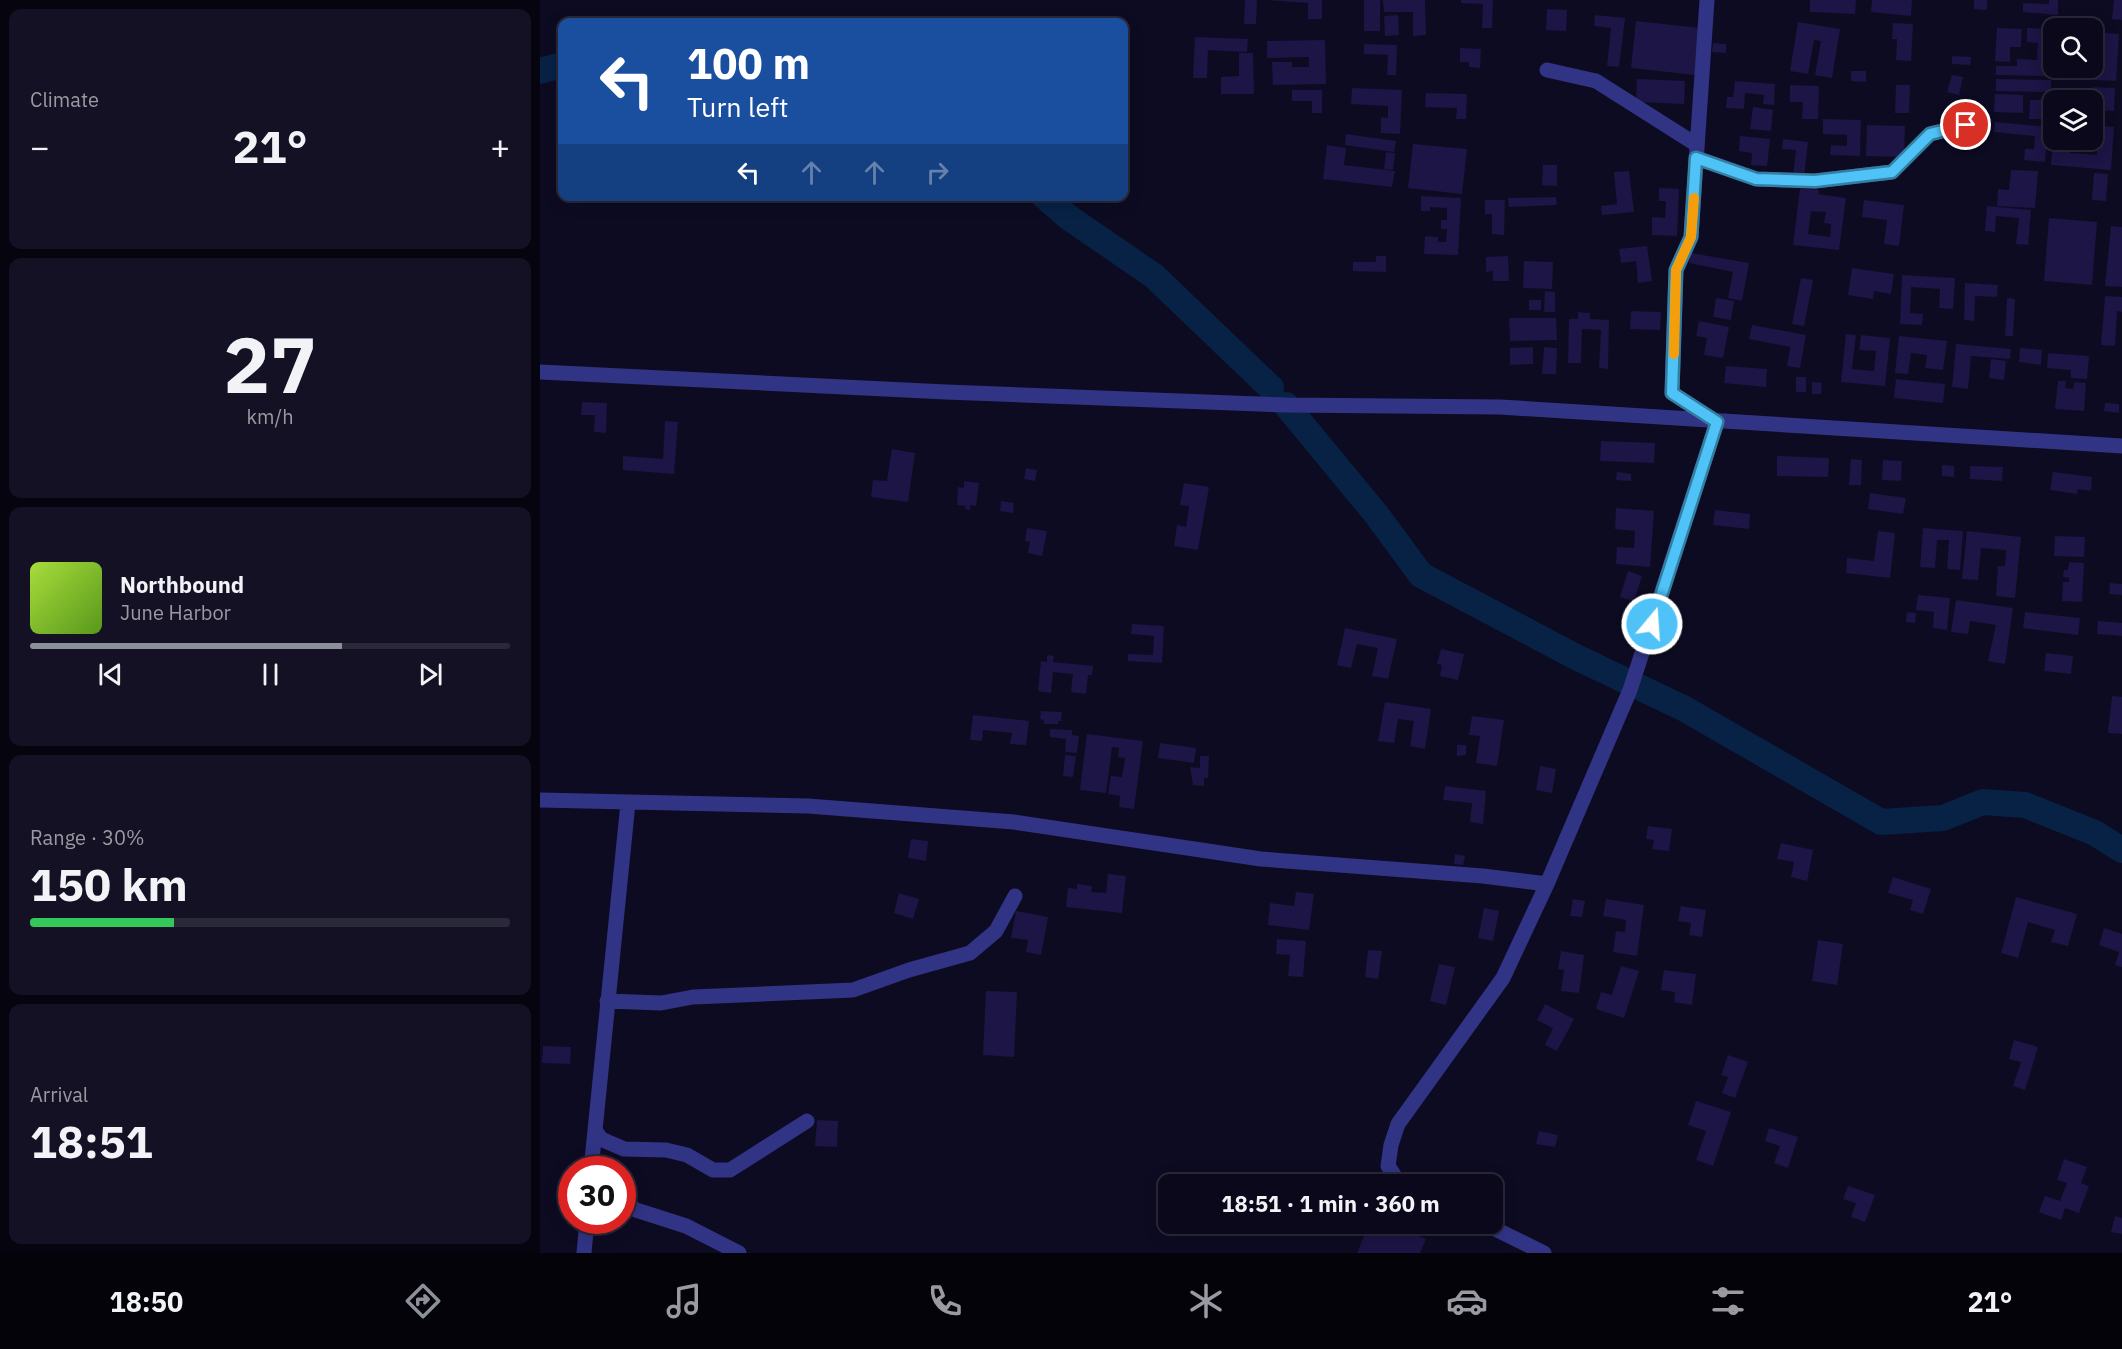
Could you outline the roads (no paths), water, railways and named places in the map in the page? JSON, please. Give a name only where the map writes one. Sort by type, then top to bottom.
[{"type":"street","points":[[1707,0],[1691,237],[1676,270],[1672,393],[1717,422]]},
{"type":"street","points":[[1547,70],[1596,81],[1697,152],[1756,179],[1815,181],[1892,172],[1930,134],[1966,125]]},
{"type":"street","points":[[540,372],[946,393],[1286,405],[1500,407],[2122,446]]},
{"type":"street","points":[[1393,1174],[1388,1167],[1391,1145],[1398,1124],[1503,978],[1547,884],[1630,690],[1717,422]]},
{"type":"street","points":[[540,800],[808,806],[1014,822],[1261,860],[1483,876],[1547,884]]},
{"type":"street","points":[[593,1156],[628,803]]},
{"type":"street","points":[[608,1001],[661,1004],[693,997],[853,990],[909,970],[970,954],[996,931],[1015,896]]},
{"type":"street","points":[[595,1130],[601,1139],[624,1149],[666,1150],[687,1155],[713,1170],[730,1170],[807,1121]]},
{"type":"street","points":[[636,1210],[686,1226],[739,1253]]},
{"type":"street","points":[[1503,1233],[1544,1253]]},
{"type":"street","points":[[584,1253],[586,1234]]},
{"type":"waterway","points":[[540,71],[558,66]]},
{"type":"waterway","points":[[1050,201],[1068,217],[1154,276],[1271,388]]},
{"type":"waterway","points":[[1286,405],[1376,514],[1421,575],[1576,657],[1685,709],[1881,822],[1943,818],[1983,802],[2025,805],[2095,833],[2122,850]]}]
